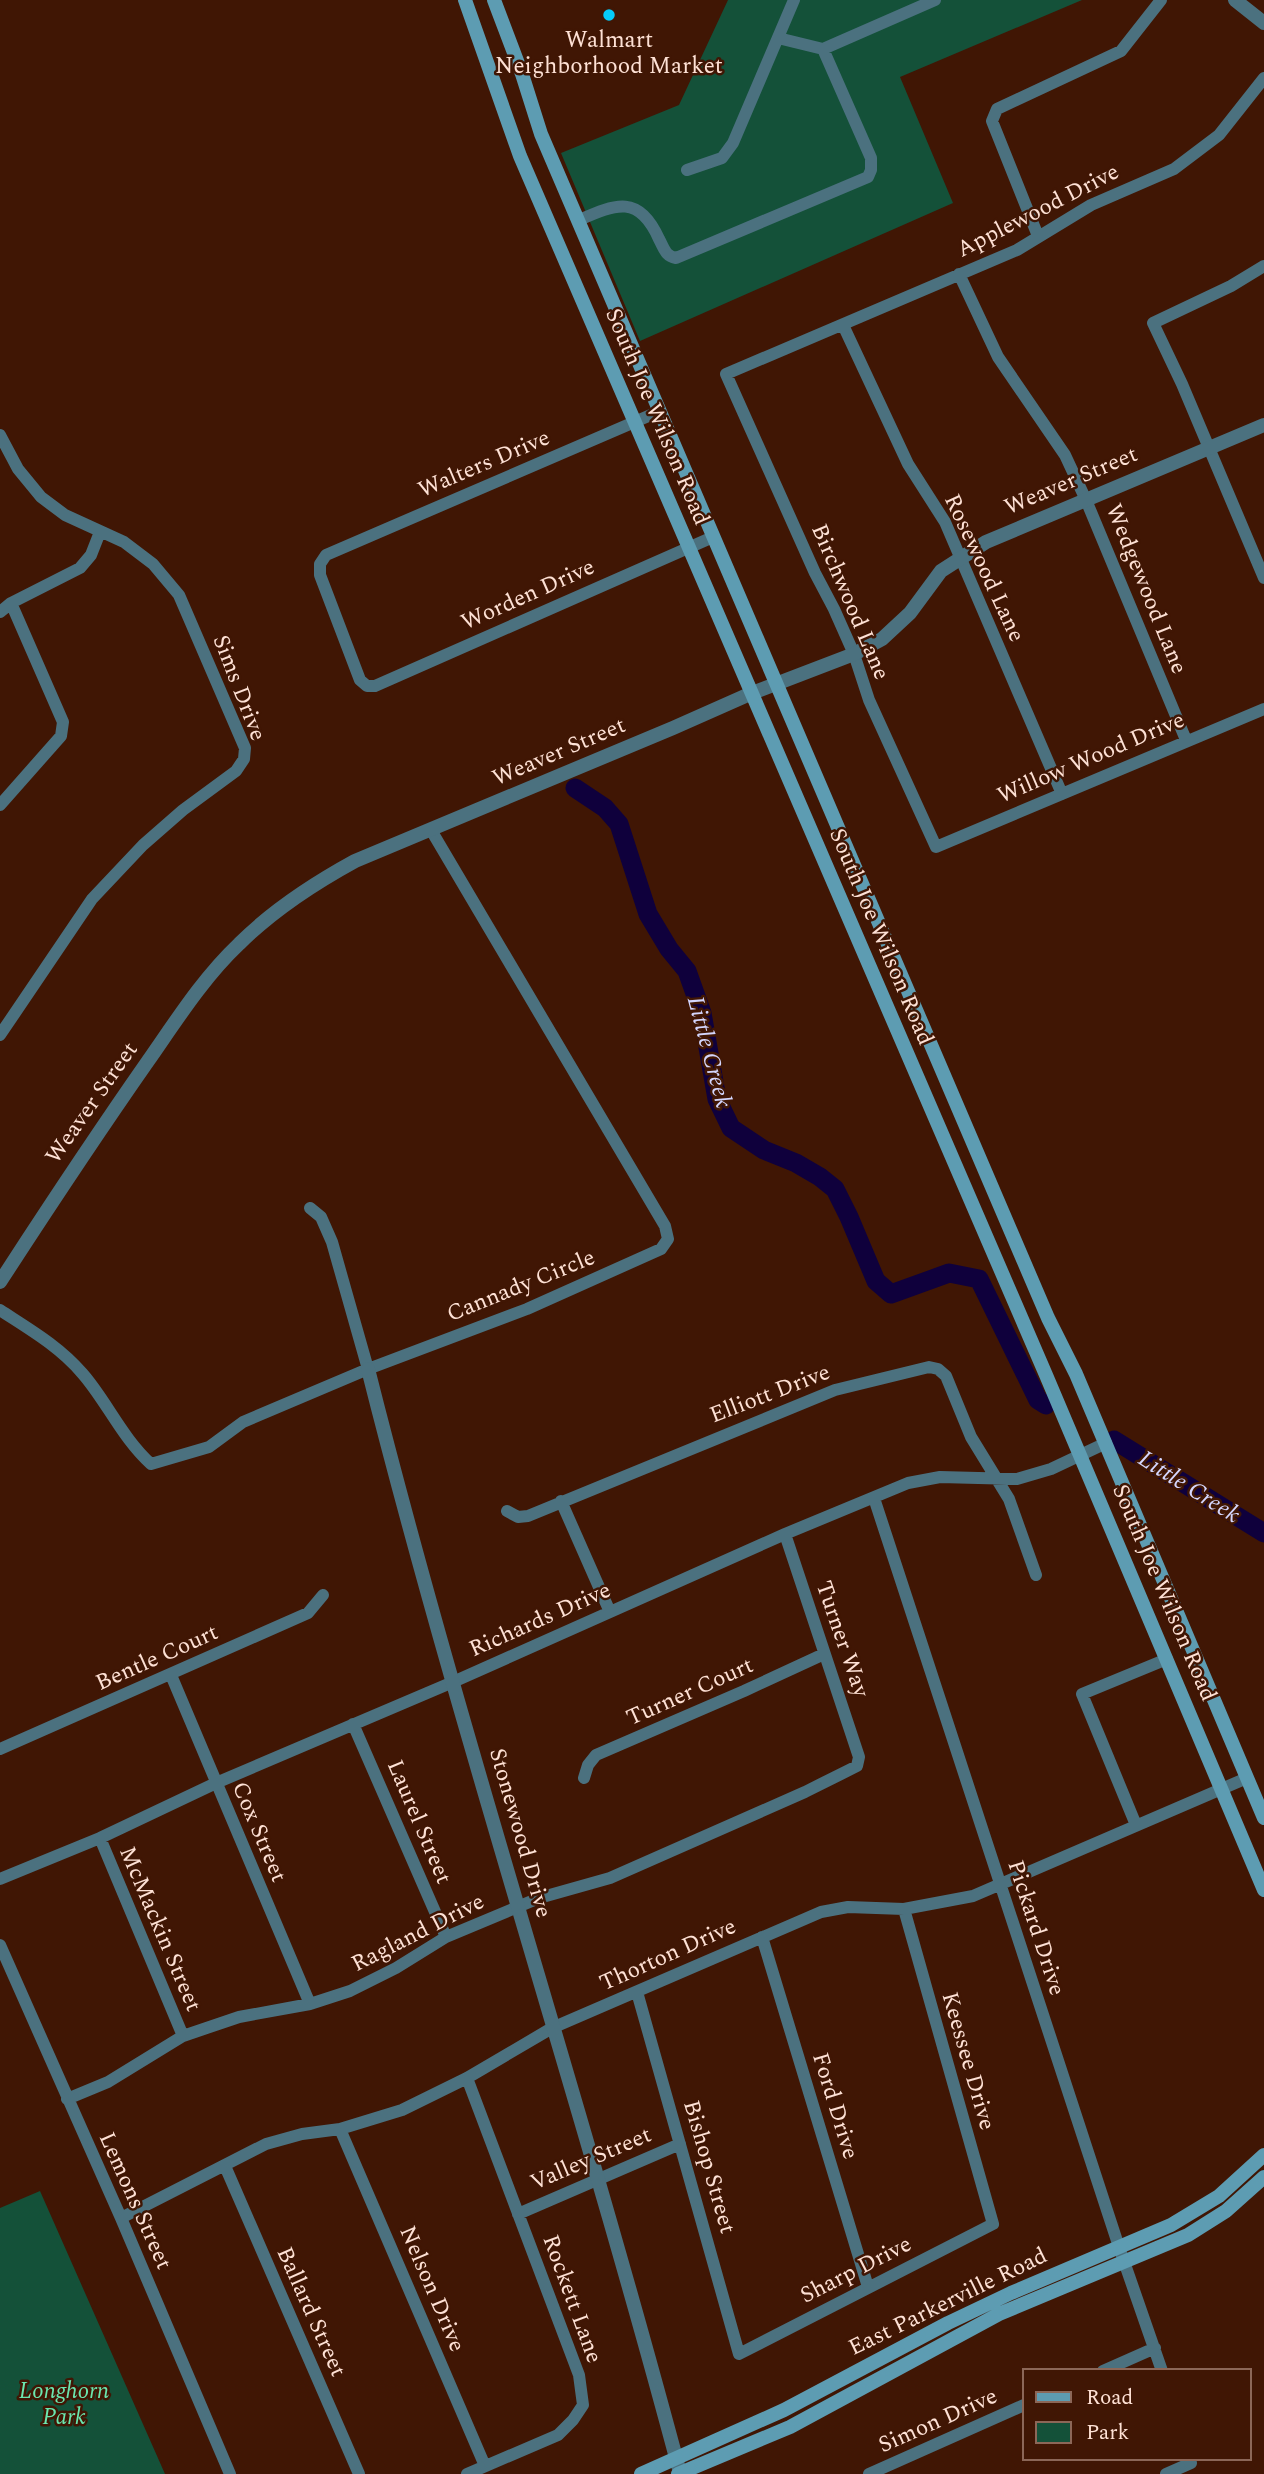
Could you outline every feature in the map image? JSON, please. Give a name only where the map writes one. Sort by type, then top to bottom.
[{"type":"main road","name":"South Joe Wilson Road","points":[[465,0],[520,156],[1080,1454],[1264,1890]]},
{"type":"main road","name":"South Joe Wilson Road","points":[[494,0],[517,59],[541,134],[1048,1318],[1076,1374],[1264,1818]]},
{"type":"main road","name":"East Parkerville Road","points":[[678,2470],[948,2323],[1171,2225],[1219,2196],[1264,2155]]},
{"type":"main road","name":"East Parkerville Road","points":[[641,2474],[678,2470],[790,2427],[999,2314],[1188,2235],[1226,2211],[1264,2177]]},
{"type":"street","points":[[687,170],[722,158],[733,143],[794,0]]},
{"type":"street","points":[[778,38],[823,49],[935,0]]},
{"type":"street","points":[[1038,236],[992,121],[997,109],[1121,51],[1161,0]]},
{"type":"street","points":[[1235,0],[1264,23]]},
{"type":"street","points":[[579,220],[611,206],[623,205],[640,212],[653,224],[666,253],[676,258],[868,177],[872,170],[871,158],[823,49]]},
{"type":"street","name":"Applewood Drive","points":[[726,374],[1017,250],[1091,205],[1174,169],[1220,135],[1264,78]]},
{"type":"street","points":[[1264,266],[1231,286],[1153,323],[1210,448],[1264,578]]},
{"type":"street","name":"Wedgewood Lane","points":[[959,274],[998,357],[1065,455],[1186,740]]},
{"type":"street","name":"Rosewood Lane","points":[[843,325],[908,464],[944,522],[1062,794]]},
{"type":"street","name":"Birchwood Lane","points":[[726,374],[854,654],[869,700],[936,848]]},
{"type":"street","name":"Walters Drive","points":[[360,680],[320,575],[320,564],[326,555],[660,411]]},
{"type":"street","name":"Weaver Street","points":[[0,1282],[73,1168],[204,982],[238,944],[315,883],[355,861],[752,693],[854,654],[882,639],[910,613],[941,571],[986,542],[1264,425]]},
{"type":"street","name":"Sims Drive","points":[[0,1035],[92,899],[143,845],[183,810],[236,771],[244,759],[244,748],[179,595],[153,564],[124,542],[65,515],[41,497],[2,444]]},
{"type":"street","points":[[0,805],[61,736],[63,722],[5,608],[80,568],[91,555],[100,532]]},
{"type":"street","name":"Worden Drive","points":[[360,680],[367,686],[375,686],[713,537]]},
{"type":"street","name":"Willow Wood Drive","points":[[936,848],[1264,709]]},
{"type":"street","name":"Cannady Circle","points":[[0,1310],[51,1344],[76,1367],[110,1415],[151,1464],[209,1447],[243,1422],[368,1369],[527,1309],[655,1253],[668,1239],[666,1227],[658,1213],[431,830]]},
{"type":"street","name":"Stonewood Drive","points":[[310,1209],[321,1217],[332,1242],[368,1369],[416,1558],[678,2470]]},
{"type":"street","name":"Elliott Drive","points":[[507,1511],[518,1517],[528,1516],[835,1390],[929,1367],[946,1376],[971,1437],[1009,1499],[1036,1575]]},
{"type":"street","name":"Richards Drive","points":[[0,1879],[100,1838],[216,1783],[453,1682],[785,1534],[908,1483],[940,1477],[1017,1479],[1051,1469],[1105,1443]]},
{"type":"street","name":"Pickard Drive","points":[[874,1498],[1161,2369]]},
{"type":"street","points":[[561,1501],[610,1612]]},
{"type":"street","name":"Turner Way","points":[[785,1534],[859,1757]]},
{"type":"street","name":"Bentle Court","points":[[0,1749],[308,1613],[323,1595]]},
{"type":"street","name":"Turner Court","points":[[584,1778],[588,1765],[596,1755],[824,1654]]},
{"type":"street","points":[[1136,1825],[1082,1693],[1167,1659]]},
{"type":"street","name":"Cox Street","points":[[171,1675],[310,2004]]},
{"type":"street","name":"Laurel Street","points":[[353,1724],[446,1937]]},
{"type":"street","name":"Ragland Drive","points":[[67,2099],[108,2082],[183,2036],[239,2017],[310,2004],[350,1991],[396,1968],[446,1937],[539,1898],[610,1878],[805,1792],[857,1766],[859,1757]]},
{"type":"street","name":"Thorton Drive","points":[[121,2218],[266,2144],[302,2134],[340,2129],[401,2110],[467,2078],[552,2028],[821,1912],[848,1907],[904,1909],[973,1896],[1247,1778]]},
{"type":"street","name":"McMackin Street","points":[[100,1838],[183,2036]]},
{"type":"street","name":"Keessee Drive","points":[[904,1909],[993,2224]]},
{"type":"street","name":"Ford Drive","points":[[762,1937],[868,2287]]},
{"type":"street","name":"Lemons Street","points":[[0,1945],[121,2218],[230,2474]]},
{"type":"street","name":"Bishop Street","points":[[637,1992],[739,2354]]},
{"type":"street","name":"Rockett Lane","points":[[467,2078],[579,2375],[583,2405],[558,2435],[467,2474]]},
{"type":"street","name":"Nelson Drive","points":[[340,2129],[485,2466]]},
{"type":"street","name":"Valley Street","points":[[518,2214],[680,2144]]},
{"type":"street","name":"Ballard Street","points":[[225,2166],[359,2474]]},
{"type":"street","name":"Sharp Drive","points":[[739,2354],[993,2224]]},
{"type":"street","points":[[1108,2369],[1155,2348]]},
{"type":"street","name":"Simon Drive","points":[[869,2474],[1023,2405]]},
{"type":"street","points":[[1166,2474],[1192,2465]]},
{"type":"green space","points":[[728,0],[1082,0],[900,77],[953,203],[640,341],[561,153],[679,105]]},
{"type":"green space","name":"Longhorn Park","points":[[40,2191],[165,2474],[0,2474],[0,2208]]},
{"type":"waterway","name":"Little Creek","points":[[575,788],[605,808],[619,824],[648,914],[669,949],[687,971],[702,1013],[717,1099],[731,1128],[764,1150],[796,1163],[820,1177],[835,1189],[876,1281],[891,1294],[949,1273],[979,1279],[1038,1400],[1046,1405]]},
{"type":"waterway","name":"Little Creek","points":[[1114,1440],[1264,1533]]},
{"type":"place","name":"Walmart Neighborhood Market","points":[[609,15]]}]
